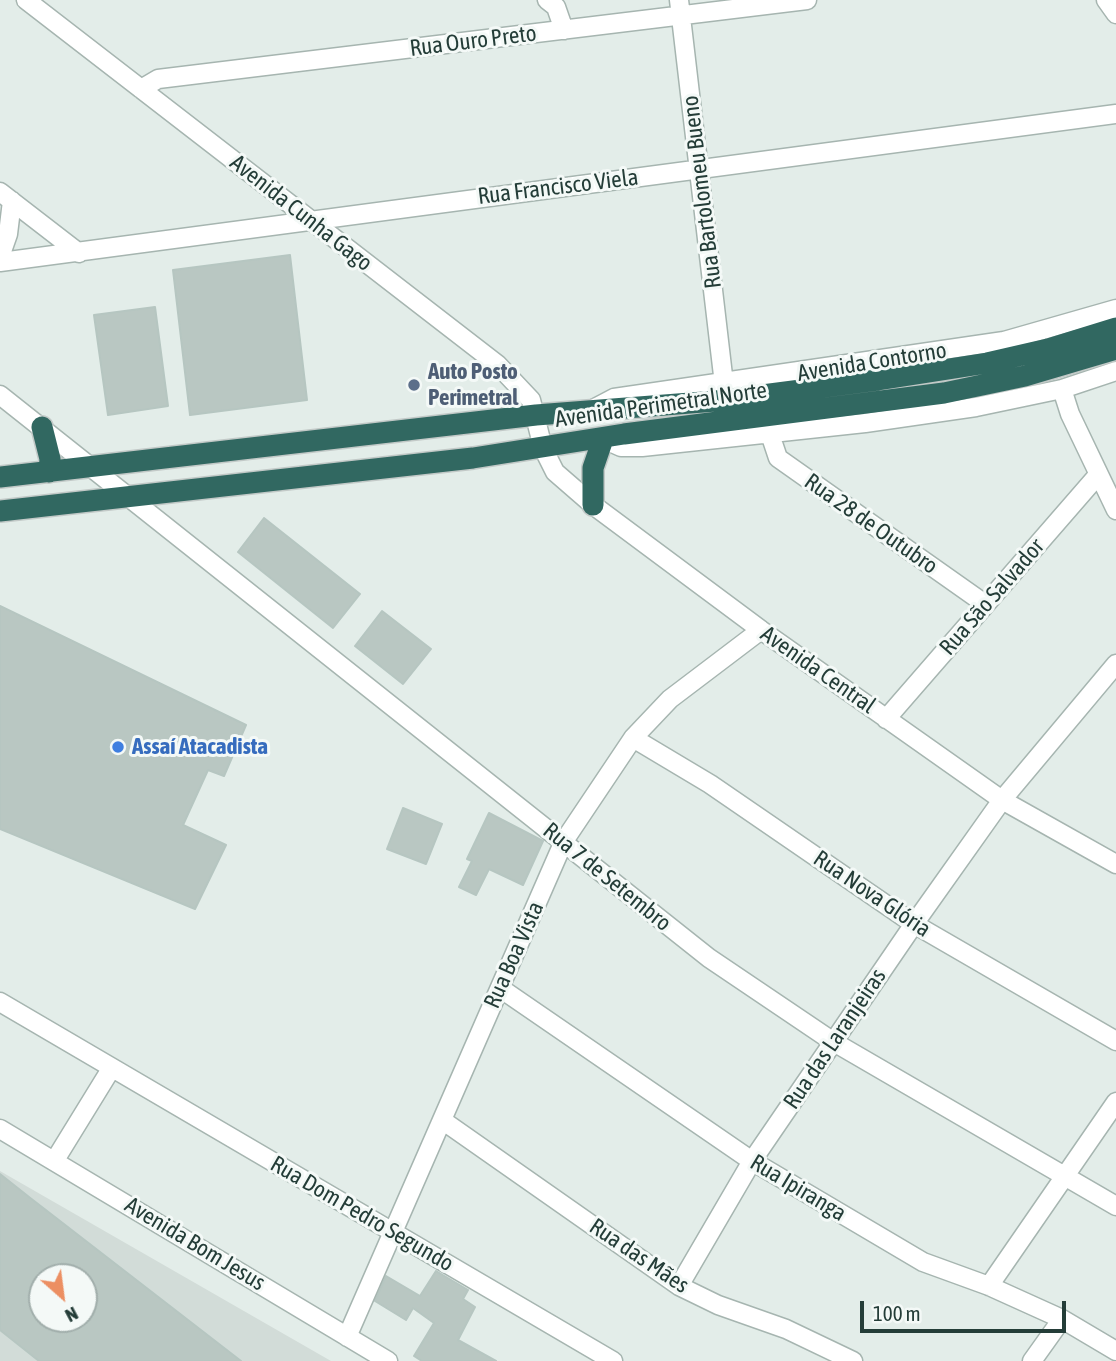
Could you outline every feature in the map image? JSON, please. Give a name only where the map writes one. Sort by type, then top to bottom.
[{"type":"highway","name":"Avenida Perimetral Norte","points":[[0,477],[536,415],[716,401],[900,377],[999,360],[1116,328]]},
{"type":"highway","name":"Avenida Perimetral Norte","points":[[0,511],[133,498],[543,448],[944,393],[1025,376],[1116,349]]},
{"type":"highway","points":[[42,427],[50,459],[49,472]]},
{"type":"highway","points":[[593,505],[593,468],[603,439]]},
{"type":"street","name":"Avenida Cunha Gago","points":[[26,0],[497,364],[524,392],[536,415],[543,448]]},
{"type":"street","points":[[547,0],[555,7],[564,30]]},
{"type":"street","name":"Rua Ouro Preto","points":[[141,89],[158,79],[564,30],[680,8],[807,0]]},
{"type":"street","points":[[1106,0],[1116,14]]},
{"type":"street","name":"Rua Bartolomeu Bueno","points":[[680,8],[724,384]]},
{"type":"street","name":"Rua Francisco Viela","points":[[0,259],[79,253],[311,219],[1116,114]]},
{"type":"street","points":[[6,196],[79,253]]},
{"type":"street","points":[[0,259],[8,234],[6,196]]},
{"type":"street","name":"Avenida Contorno","points":[[586,412],[614,398],[1004,341],[1116,309]]},
{"type":"street","points":[[603,439],[621,447],[642,447],[770,434],[975,407],[1062,388],[1116,371]]},
{"type":"street","points":[[1062,388],[1098,475],[1116,510]]},
{"type":"street","name":"Rua 7 de Setembro","points":[[0,395],[709,958],[832,1041],[1116,1206]]},
{"type":"street","name":"Rua 28 de Outubro","points":[[770,434],[778,458],[985,604]]},
{"type":"street","name":"Avenida Central","points":[[543,448],[555,472],[593,505],[761,630],[1002,800],[1116,864]]},
{"type":"street","name":"Rua São Salvador","points":[[886,719],[1098,475]]},
{"type":"street","name":"Rua Boa Vista","points":[[347,1337],[564,841],[633,738],[670,699],[761,630]]},
{"type":"street","name":"Rua das Laranjeiras","points":[[680,1286],[752,1161],[914,924],[1002,800],[1116,664]]},
{"type":"street","name":"Rua Nova Glória","points":[[633,738],[710,784],[914,924],[1116,1041]]},
{"type":"street","name":"Rua Ipiranga","points":[[500,988],[752,1161],[923,1262],[989,1286],[1062,1319],[1116,1351]]},
{"type":"street","name":"Rua Dom Pedro Segundo","points":[[0,1002],[613,1361]]},
{"type":"street","points":[[55,1160],[111,1069]]},
{"type":"street","points":[[989,1286],[1116,1102]]},
{"type":"street","name":"Rua das Mães","points":[[442,1120],[680,1286],[718,1305],[786,1329],[853,1361]]},
{"type":"street","name":"Avenida Bom Jesus","points":[[0,1129],[388,1361]]},
{"type":"street","points":[[1032,1361],[1062,1319]]},
{"type":"shaded area","points":[[0,1171],[331,1361],[0,1361]]},
{"type":"building","points":[[290,255],[307,400],[190,415],[173,270]]},
{"type":"building","points":[[155,307],[168,406],[108,415],[94,315]]},
{"type":"building","points":[[264,518],[360,594],[333,628],[238,552]]},
{"type":"building","name":"Assaí Atacadista","points":[[0,606],[246,725],[224,776],[208,770],[183,825],[226,845],[195,909],[0,829]]},
{"type":"building","points":[[382,611],[431,649],[403,684],[355,646]]},
{"type":"building","points":[[403,808],[442,824],[426,864],[387,849]]},
{"type":"building","points":[[489,813],[543,841],[523,885],[489,869],[476,895],[459,887],[472,861],[467,859]]},
{"type":"building","points":[[0,1174],[241,1361],[39,1361],[0,1330]]},
{"type":"building","points":[[436,1271],[468,1290],[463,1299],[475,1307],[458,1340],[496,1361],[422,1361],[414,1356],[434,1323],[413,1308],[406,1320],[375,1301],[386,1276],[420,1296]]},
{"type":"place","name":"Auto Posto Perimetral","points":[[414,385]]},
{"type":"place","name":"Assaí Atacadista","points":[[118,747]]}]
